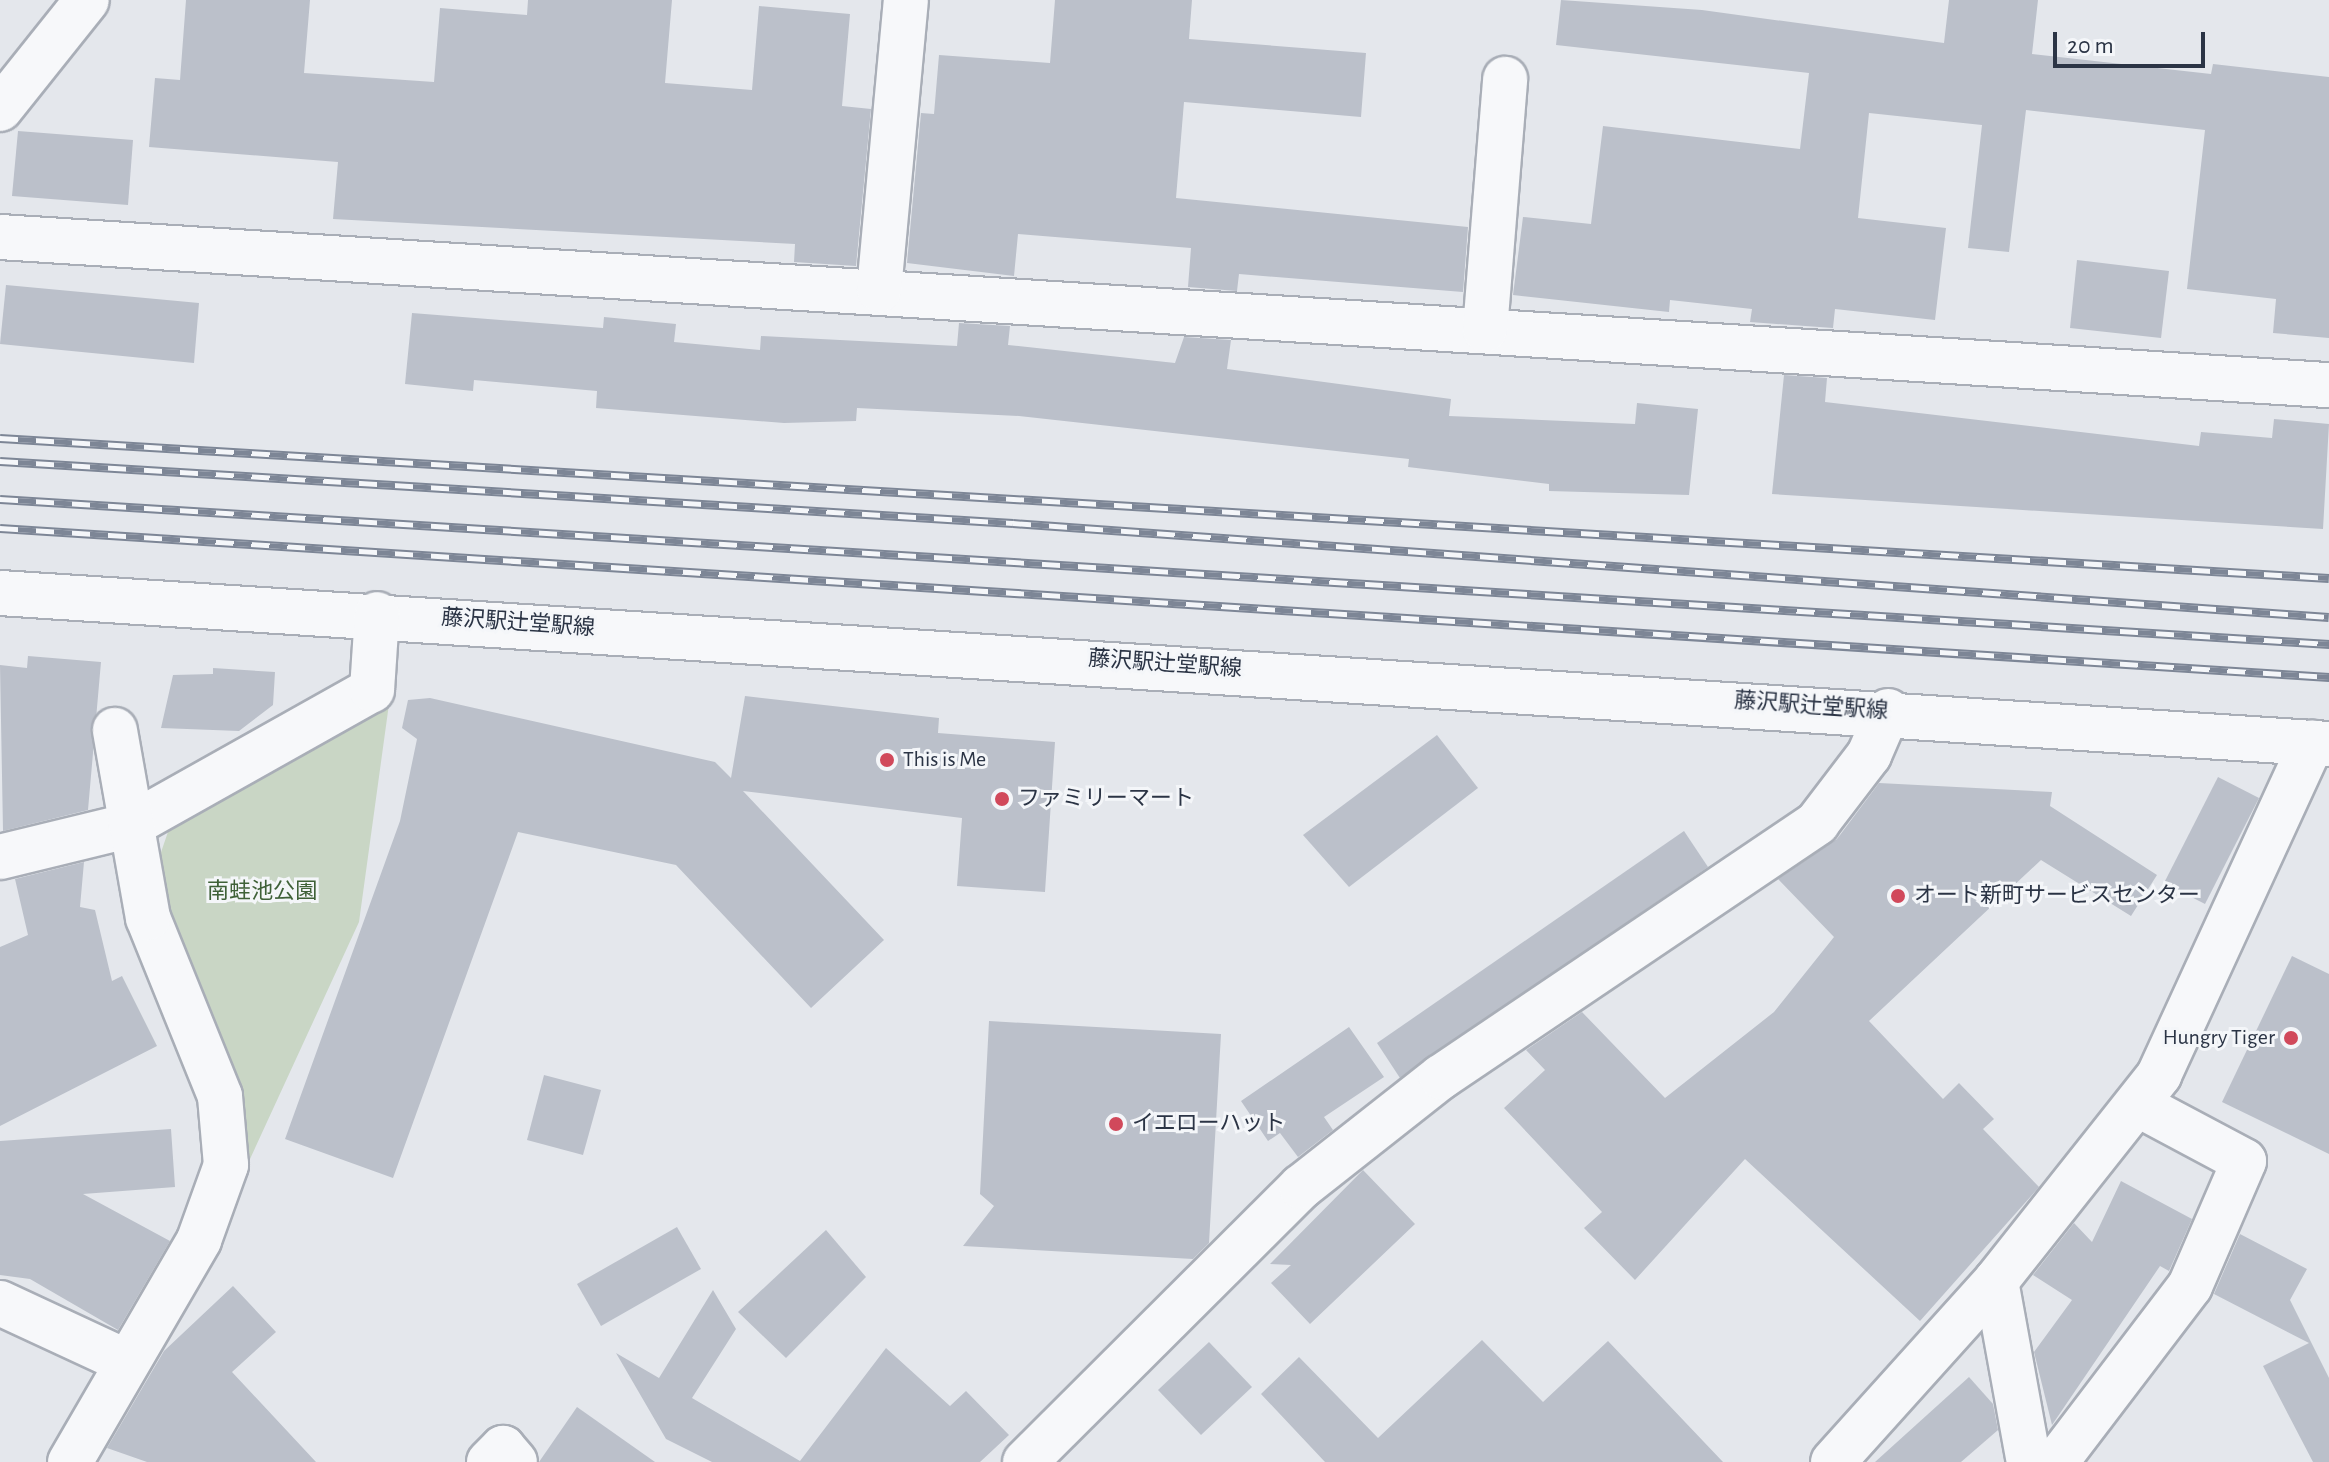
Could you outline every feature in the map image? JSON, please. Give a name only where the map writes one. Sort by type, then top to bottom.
[{"type":"street","points":[[0,109],[87,0]]},
{"type":"street","points":[[879,290],[906,0]]},
{"type":"street","points":[[1485,330],[1505,79]]},
{"type":"street","points":[[0,237],[879,290],[2329,385]]},
{"type":"street","name":"藤沢駅辻堂駅線","points":[[0,593],[377,614],[1888,711],[2321,743]]},
{"type":"street","points":[[0,857],[129,814],[372,690],[377,614]]},
{"type":"street","points":[[129,814],[285,711]]},
{"type":"street","points":[[1025,1462],[1301,1187],[1441,1077],[1817,823],[1869,755],[1888,711]]},
{"type":"street","points":[[70,1462],[125,1361],[199,1240],[226,1165],[220,1096],[162,968],[129,814],[115,730]]},
{"type":"street","points":[[1833,1462],[1996,1281],[2137,1104],[2193,1007],[2321,743]]},
{"type":"street","points":[[2056,1462],[2190,1286],[2244,1161],[2137,1104]]},
{"type":"street","points":[[1996,1281],[2029,1462]]},
{"type":"street","points":[[0,1303],[125,1361]]},
{"type":"street","points":[[489,1462],[503,1448],[515,1462]]},
{"type":"green space","name":"南蛙池公園","points":[[389,704],[359,922],[250,1159],[236,1091],[178,962],[157,864],[170,826]]},
{"type":"building","points":[[186,0],[310,0],[304,73],[434,82],[440,8],[527,15],[528,0],[672,0],[665,83],[752,90],[759,6],[850,14],[842,106],[871,109],[856,266],[794,262],[795,244],[333,219],[338,162],[149,147],[155,78],[180,80]]},
{"type":"building","points":[[1055,0],[1192,0],[1189,39],[1366,53],[1361,117],[1184,102],[1176,198],[1468,227],[1463,292],[1239,274],[1237,291],[1188,287],[1191,248],[1018,234],[1014,276],[907,263],[921,113],[934,114],[939,55],[1050,63]]},
{"type":"building","points":[[1561,0],[1702,10],[1944,43],[1949,0],[2038,0],[2032,54],[2211,74],[2213,64],[2329,77],[2329,338],[2273,333],[2276,299],[2187,289],[2205,130],[2026,110],[2009,252],[1968,248],[1982,125],[1869,113],[1858,218],[1946,228],[1935,320],[1835,309],[1833,328],[1750,322],[1752,309],[1670,300],[1669,312],[1513,295],[1523,217],[1591,224],[1603,126],[1800,149],[1809,73],[1556,45]]},
{"type":"building","points":[[18,131],[133,140],[128,205],[12,196]]},
{"type":"building","points":[[2077,260],[2169,271],[2161,338],[2070,328]]},
{"type":"building","points":[[6,285],[199,303],[194,363],[0,344]]},
{"type":"building","points":[[412,313],[603,328],[604,317],[676,324],[674,342],[760,350],[761,336],[957,346],[959,323],[1010,326],[1008,345],[1175,363],[1184,337],[1231,340],[1227,369],[1451,399],[1449,416],[1635,424],[1637,403],[1698,409],[1689,495],[1549,491],[1549,484],[1408,467],[1409,459],[1019,416],[857,408],[856,421],[784,423],[596,408],[597,391],[474,380],[473,391],[405,384]]},
{"type":"building","points":[[1784,375],[1827,378],[1825,402],[2199,446],[2201,432],[2272,438],[2274,419],[2329,424],[2323,529],[1772,494]]},
{"type":"building","points":[[28,656],[101,662],[88,810],[3,831],[0,665],[27,668]]},
{"type":"building","points":[[213,668],[275,672],[273,705],[239,731],[161,728],[173,675],[213,674]]},
{"type":"building","points":[[745,696],[939,718],[938,733],[1055,742],[1045,892],[957,886],[962,818],[743,791],[884,940],[811,1008],[676,865],[518,832],[393,1178],[285,1139],[400,821],[417,739],[402,728],[408,700],[430,698],[715,762],[731,778]]},
{"type":"building","points":[[1437,735],[1478,788],[1349,887],[1303,835]]},
{"type":"building","points":[[2218,777],[2259,798],[2205,904],[2164,883]]},
{"type":"building","points":[[1879,783],[2052,792],[2050,806],[2157,875],[2131,916],[2041,860],[1869,1021],[1943,1099],[1959,1083],[1994,1119],[1983,1129],[2039,1187],[1920,1321],[1745,1159],[1635,1280],[1584,1228],[1602,1212],[1504,1108],[1545,1070],[1526,1050],[1582,1012],[1665,1098],[1774,1012],[1834,937],[1778,879],[1837,839]]},
{"type":"building","points":[[1684,831],[1708,867],[1400,1078],[1377,1043]]},
{"type":"building","points":[[84,862],[80,907],[95,910],[112,981],[122,976],[157,1046],[0,1126],[0,947],[28,935],[15,879]]},
{"type":"building","name":"Hungry Tiger","points":[[2292,956],[2329,974],[2329,1154],[2222,1102]]},
{"type":"building","points":[[989,1021],[1221,1034],[1209,1243],[1193,1259],[963,1246],[994,1206],[980,1194]]},
{"type":"building","points":[[1349,1027],[1384,1077],[1324,1117],[1333,1130],[1298,1157],[1280,1133],[1268,1141],[1241,1101]]},
{"type":"building","points":[[544,1075],[601,1090],[583,1155],[527,1140]]},
{"type":"building","points":[[171,1129],[175,1187],[83,1194],[170,1241],[118,1330],[30,1279],[0,1275],[0,1141]]},
{"type":"building","points":[[1363,1170],[1415,1224],[1310,1324],[1271,1283],[1291,1265],[1270,1264]]},
{"type":"building","points":[[2121,1181],[2192,1219],[2169,1271],[2160,1266],[2052,1425],[2034,1352],[2072,1300],[2033,1275],[2074,1223],[2092,1242]]},
{"type":"building","points":[[677,1227],[701,1269],[601,1326],[577,1284]]},
{"type":"building","points":[[826,1230],[866,1277],[786,1358],[738,1312]]},
{"type":"building","points":[[2240,1234],[2307,1269],[2290,1300],[2329,1378],[2329,1462],[2313,1462],[2263,1366],[2309,1343],[2214,1294]]},
{"type":"building","points":[[233,1286],[276,1332],[232,1372],[316,1462],[147,1462],[107,1448],[164,1351]]},
{"type":"building","points":[[713,1290],[736,1329],[692,1398],[800,1461],[886,1348],[950,1406],[966,1391],[1009,1435],[980,1462],[712,1462],[666,1439],[616,1353],[659,1378]]},
{"type":"building","points":[[1482,1340],[1543,1402],[1608,1341],[1723,1462],[1325,1462],[1261,1394],[1299,1357],[1378,1438]]},
{"type":"building","points":[[1209,1342],[1252,1387],[1201,1435],[1158,1390]]},
{"type":"building","points":[[1969,1377],[1993,1404],[1998,1430],[1961,1462],[1875,1462]]},
{"type":"building","points":[[577,1407],[655,1462],[539,1462]]},
{"type":"railway","points":[[0,438],[2329,578]]},
{"type":"railway","points":[[0,461],[1013,523],[2329,617]]},
{"type":"railway","points":[[0,499],[2329,644]]},
{"type":"railway","points":[[0,528],[2329,677]]},
{"type":"place","name":"This is Me","points":[[887,760]]},
{"type":"place","name":"ファミリーマート","points":[[1002,799]]},
{"type":"place","name":"オート新町サービスセンター","points":[[1898,896]]},
{"type":"place","name":"Hungry Tiger","points":[[2291,1038]]},
{"type":"place","name":"イエローハット","points":[[1116,1124]]}]
